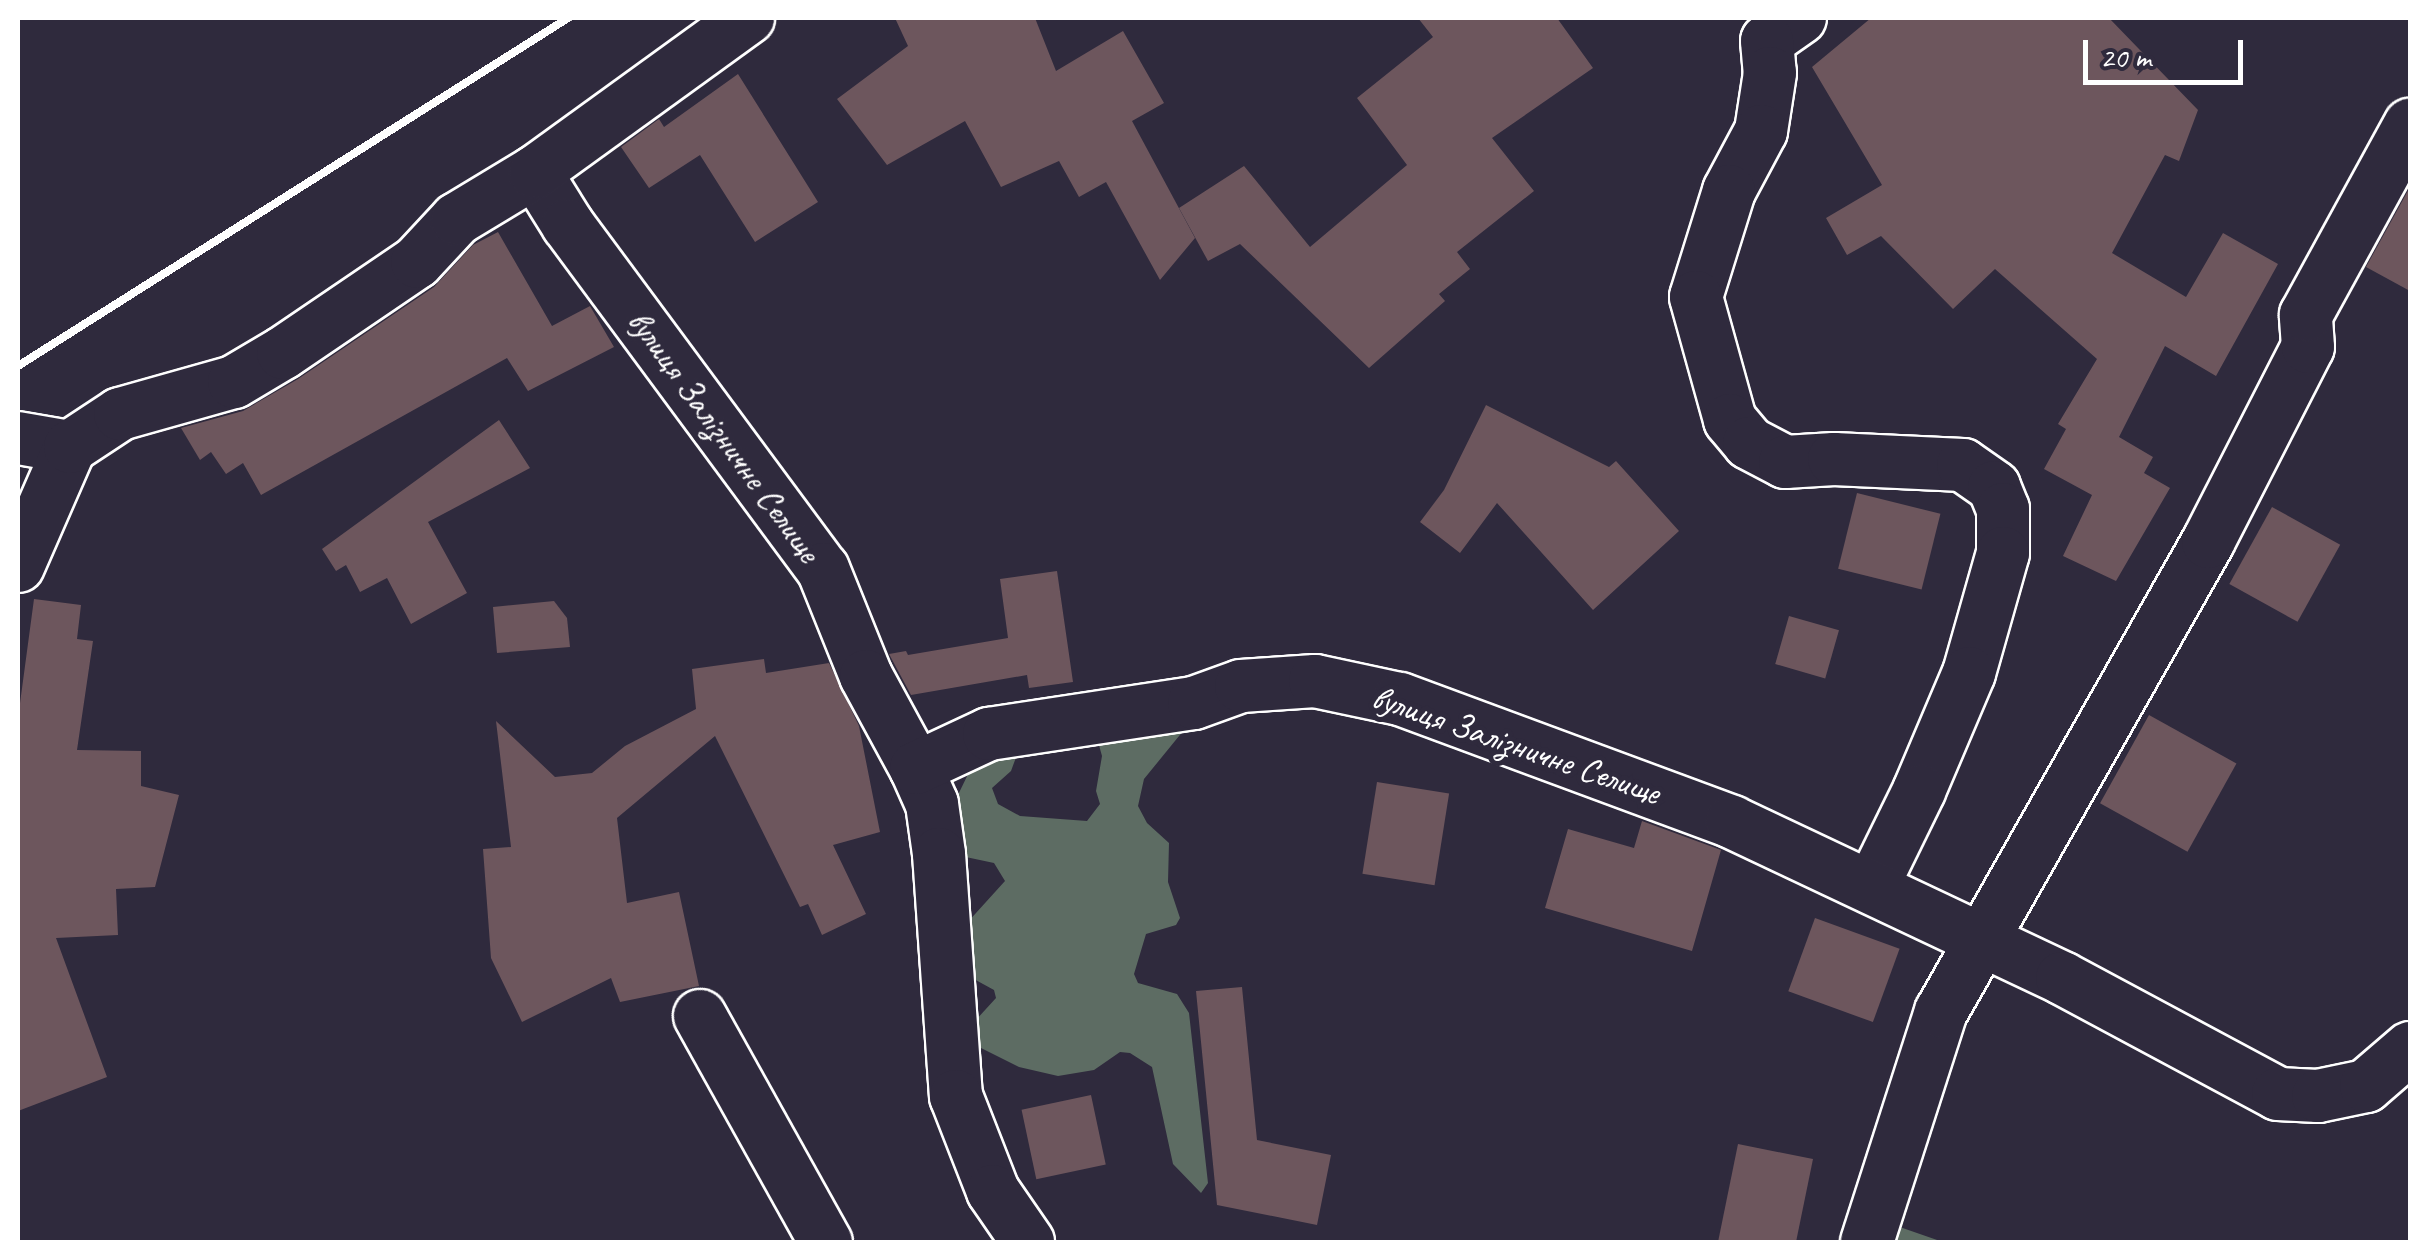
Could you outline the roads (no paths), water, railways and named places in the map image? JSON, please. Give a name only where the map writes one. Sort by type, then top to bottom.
[{"type":"street","points":[[18,566],[70,447],[120,414],[234,382],[417,262],[456,219],[536,172],[748,18]]},
{"type":"street","points":[[1800,18],[1767,41],[1770,73],[1761,131],[1728,191],[1696,297],[1730,420],[1749,443],[1786,462],[1834,458],[1963,466],[1994,488],[2004,509],[2003,553],[1969,672],[1920,792],[1872,888]]},
{"type":"street","points":[[1867,1242],[1941,1012],[2208,542],[2308,347],[2306,315],[2410,125]]},
{"type":"street","name":"вулиця Залізничне Селище","points":[[536,172],[568,225],[823,569],[866,676],[916,768],[932,804],[956,1096],[993,1191],[1028,1242]]},
{"type":"street","points":[[18,438],[70,447]]},
{"type":"street","name":"вулиця Залізничне Селище","points":[[916,768],[989,734],[1194,703],[1242,686],[1314,681],[1400,699],[1732,822],[1982,939],[2278,1094],[2318,1096],[2366,1086],[2410,1048]]},
{"type":"street","points":[[700,1016],[826,1242]]},
{"type":"railway","points":[[18,366],[568,18]]}]
